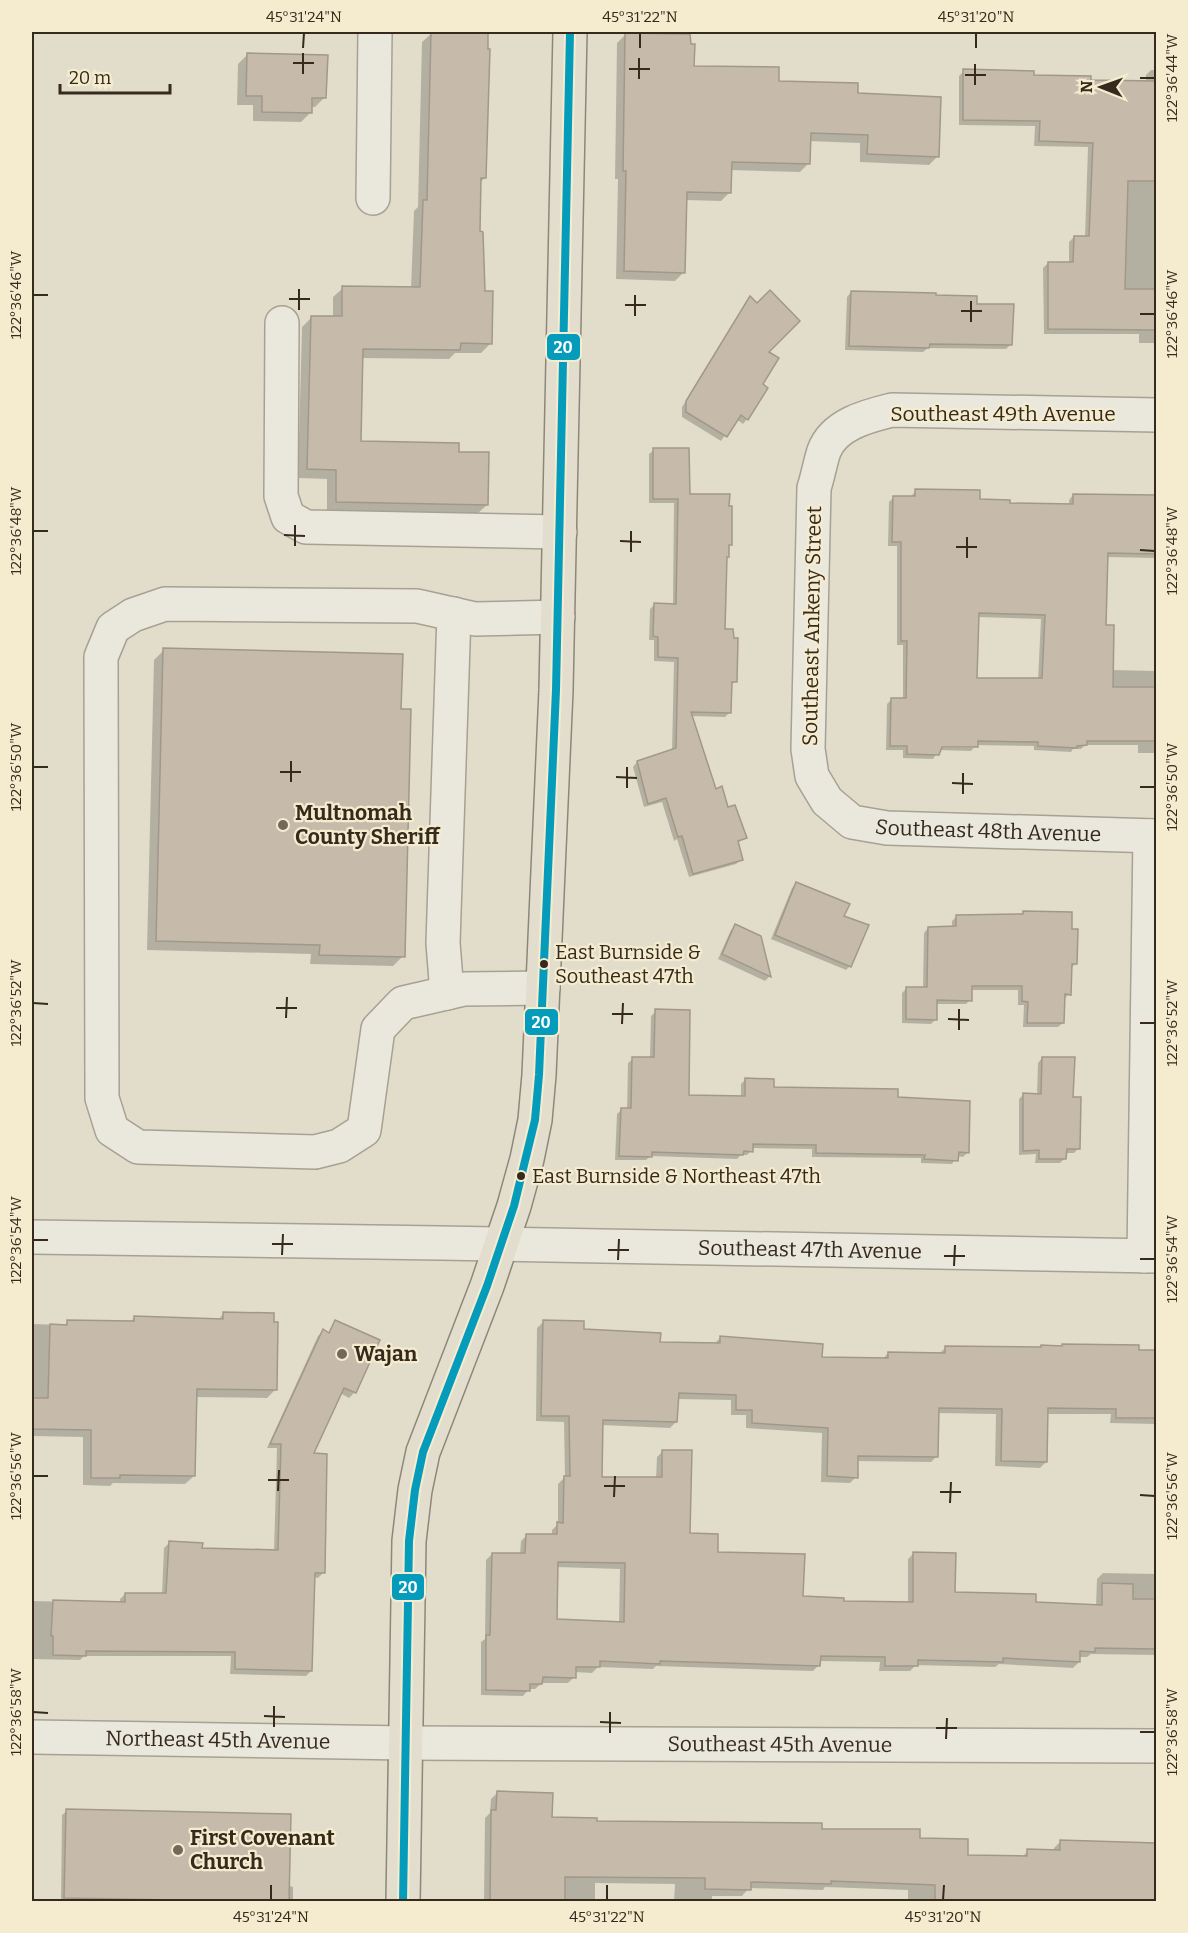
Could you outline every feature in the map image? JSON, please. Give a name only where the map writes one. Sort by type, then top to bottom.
[{"type":"main road","points":[[403,1902],[409,1541],[415,1490],[423,1452],[501,1244],[527,1160],[535,1120],[543,988],[558,617],[570,32]]},
{"type":"street","points":[[373,198],[375,32]]},
{"type":"street","points":[[282,323],[281,496],[288,517],[306,527],[560,532]]},
{"type":"street","name":"Southeast 49th Avenue","points":[[825,448],[838,433],[862,418],[892,410],[1156,415]]},
{"type":"street","name":"Southeast Ankeny Street","points":[[825,448],[814,488],[808,749],[812,776],[827,801]]},
{"type":"street","points":[[543,988],[464,989],[403,1002],[378,1029],[364,1130],[339,1146],[315,1152],[138,1147],[112,1130],[102,1098],[101,657],[113,628],[133,615],[165,604],[417,606],[475,619],[558,617]]},
{"type":"street","points":[[447,993],[443,943],[454,614]]},
{"type":"street","name":"Southeast 48th Avenue","points":[[827,801],[852,822],[886,828],[1153,836]]},
{"type":"street","points":[[1150,1256],[1153,836]]},
{"type":"street","name":"Southeast 47th Avenue","points":[[32,1237],[1150,1256]]},
{"type":"street","name":"Northeast 45th Avenue","points":[[32,1737],[405,1743]]},
{"type":"street","name":"Southeast 45th Avenue","points":[[405,1743],[1156,1746]]},
{"type":"building","points":[[431,32],[488,33],[488,49],[490,49],[486,178],[481,178],[480,231],[483,232],[485,291],[493,291],[492,344],[461,343],[460,350],[363,349],[361,441],[459,443],[459,452],[489,452],[488,505],[336,502],[336,470],[307,469],[311,316],[342,316],[342,286],[420,287],[423,200],[427,200]]},
{"type":"building","points":[[625,33],[690,34],[691,44],[695,44],[694,66],[779,67],[779,81],[858,83],[858,93],[941,97],[939,157],[867,154],[868,135],[811,133],[810,164],[732,162],[731,193],[687,192],[685,273],[624,271]]},
{"type":"building","points":[[247,53],[328,55],[326,98],[312,98],[312,113],[262,112],[262,96],[246,96]]},
{"type":"building","points":[[963,69],[1034,71],[1034,75],[1091,76],[1091,80],[1156,81],[1156,181],[1128,181],[1125,289],[1156,289],[1156,330],[1048,329],[1048,262],[1073,262],[1074,236],[1089,236],[1093,143],[1039,141],[1040,121],[963,120]]},
{"type":"building","points":[[770,290],[800,321],[769,352],[779,358],[763,384],[768,388],[748,420],[741,415],[727,437],[686,412],[686,401],[750,296],[757,303]]},
{"type":"building","points":[[851,291],[977,296],[977,304],[1014,304],[1012,345],[930,344],[929,348],[849,346]]},
{"type":"building","points":[[653,448],[689,448],[690,494],[730,494],[729,506],[732,506],[732,545],[729,545],[729,557],[727,557],[725,629],[733,629],[734,638],[738,638],[737,682],[732,682],[731,713],[691,712],[716,789],[722,786],[728,807],[735,805],[747,838],[738,841],[743,860],[693,874],[682,836],[678,837],[666,798],[648,804],[637,761],[676,748],[678,658],[658,657],[658,637],[653,636],[654,603],[676,604],[678,499],[653,499]]},
{"type":"building","points":[[915,489],[980,490],[980,499],[1010,500],[1010,503],[1073,504],[1073,494],[1156,495],[1156,554],[1108,553],[1106,625],[1114,625],[1113,687],[1156,687],[1156,741],[1087,741],[1087,745],[1077,746],[1077,748],[1038,746],[1038,742],[978,741],[978,747],[942,747],[939,755],[907,754],[907,746],[890,746],[891,698],[906,698],[907,641],[901,641],[901,542],[892,542],[893,496],[915,496]],"holes":[[[979,613],[1045,615],[1042,678],[977,678]]]},
{"type":"building","name":"Multnomah County Sheriff","points":[[163,648],[403,654],[401,709],[411,709],[405,957],[319,955],[320,945],[156,941]]},
{"type":"building","points":[[796,882],[850,904],[844,916],[869,925],[851,967],[775,935]]},
{"type":"building","points":[[1023,911],[1072,912],[1072,929],[1078,929],[1077,964],[1072,964],[1071,995],[1065,994],[1064,1023],[1027,1023],[1028,1002],[1022,1001],[1022,986],[972,986],[972,1001],[937,1000],[937,1020],[906,1019],[906,987],[927,987],[928,927],[956,926],[956,915],[1023,914]]},
{"type":"building","points":[[735,924],[761,936],[771,977],[722,954]]},
{"type":"building","points":[[655,1009],[690,1010],[689,1095],[745,1096],[745,1078],[774,1079],[774,1087],[898,1089],[898,1097],[970,1101],[969,1153],[959,1152],[958,1161],[924,1159],[925,1155],[816,1153],[816,1145],[753,1144],[753,1152],[744,1151],[743,1155],[652,1152],[652,1157],[619,1156],[621,1108],[631,1108],[632,1057],[654,1057]]},
{"type":"building","points":[[1042,1057],[1075,1057],[1073,1097],[1081,1097],[1080,1149],[1067,1149],[1066,1159],[1039,1159],[1039,1150],[1023,1151],[1023,1093],[1041,1094]]},
{"type":"building","points":[[223,1312],[274,1313],[274,1322],[278,1322],[277,1390],[197,1389],[195,1476],[120,1475],[120,1478],[91,1478],[91,1430],[32,1429],[32,1398],[48,1398],[50,1324],[67,1325],[67,1320],[134,1321],[134,1316],[223,1319]]},
{"type":"building","points":[[335,1320],[380,1340],[356,1393],[344,1388],[314,1453],[327,1454],[325,1573],[315,1573],[312,1671],[235,1669],[235,1652],[86,1651],[86,1656],[53,1655],[53,1636],[51,1636],[53,1600],[125,1602],[125,1593],[166,1593],[169,1541],[203,1543],[202,1548],[278,1550],[281,1444],[270,1444],[323,1329],[329,1333]]},
{"type":"building","points":[[543,1320],[584,1321],[584,1329],[661,1333],[660,1342],[720,1343],[720,1336],[823,1344],[822,1357],[888,1358],[888,1352],[945,1353],[945,1346],[1139,1345],[1139,1350],[1156,1350],[1156,1418],[1116,1418],[1116,1409],[1048,1408],[1047,1462],[1001,1461],[1002,1409],[939,1408],[938,1457],[858,1456],[858,1478],[827,1476],[828,1428],[752,1423],[752,1410],[736,1410],[736,1395],[679,1393],[677,1422],[603,1420],[602,1477],[662,1477],[662,1450],[692,1450],[690,1533],[718,1534],[718,1552],[805,1554],[803,1596],[844,1598],[844,1601],[913,1602],[913,1552],[956,1553],[955,1592],[1036,1594],[1036,1602],[1102,1605],[1102,1583],[1133,1584],[1133,1599],[1156,1599],[1156,1649],[1095,1648],[1095,1652],[1080,1651],[1080,1662],[1003,1658],[1003,1662],[918,1660],[918,1666],[885,1666],[885,1657],[821,1656],[820,1666],[600,1661],[600,1667],[576,1667],[576,1678],[543,1677],[542,1684],[530,1684],[530,1691],[486,1690],[486,1635],[490,1635],[492,1553],[525,1553],[526,1534],[557,1534],[557,1522],[563,1523],[564,1476],[570,1476],[569,1416],[541,1416]],"holes":[[[558,1562],[625,1563],[624,1622],[557,1619]]]},
{"type":"building","points":[[497,1791],[553,1793],[552,1817],[597,1818],[597,1821],[822,1823],[822,1829],[920,1829],[920,1838],[968,1839],[968,1855],[1027,1856],[1027,1849],[1060,1850],[1060,1840],[1156,1843],[1156,1902],[935,1902],[935,1885],[831,1881],[831,1884],[751,1882],[751,1890],[705,1889],[705,1878],[565,1877],[565,1902],[490,1902],[491,1810],[496,1810]]},
{"type":"building","name":"First Covenant Church","points":[[66,1809],[291,1814],[289,1902],[64,1898]]},
{"type":"transit line","name":"20","points":[[403,1902],[409,1541],[415,1490],[423,1452],[487,1286],[514,1206],[535,1120],[539,1075],[556,690],[570,32]]},
{"type":"place","name":"Multnomah County Sheriff","points":[[283,825]]},
{"type":"place","name":"East Burnside & Southeast 47th","points":[[544,964]]},
{"type":"place","name":"East Burnside & Northeast 47th","points":[[521,1176]]},
{"type":"place","name":"Wajan","points":[[342,1354]]},
{"type":"place","name":"First Covenant Church","points":[[178,1850]]}]
